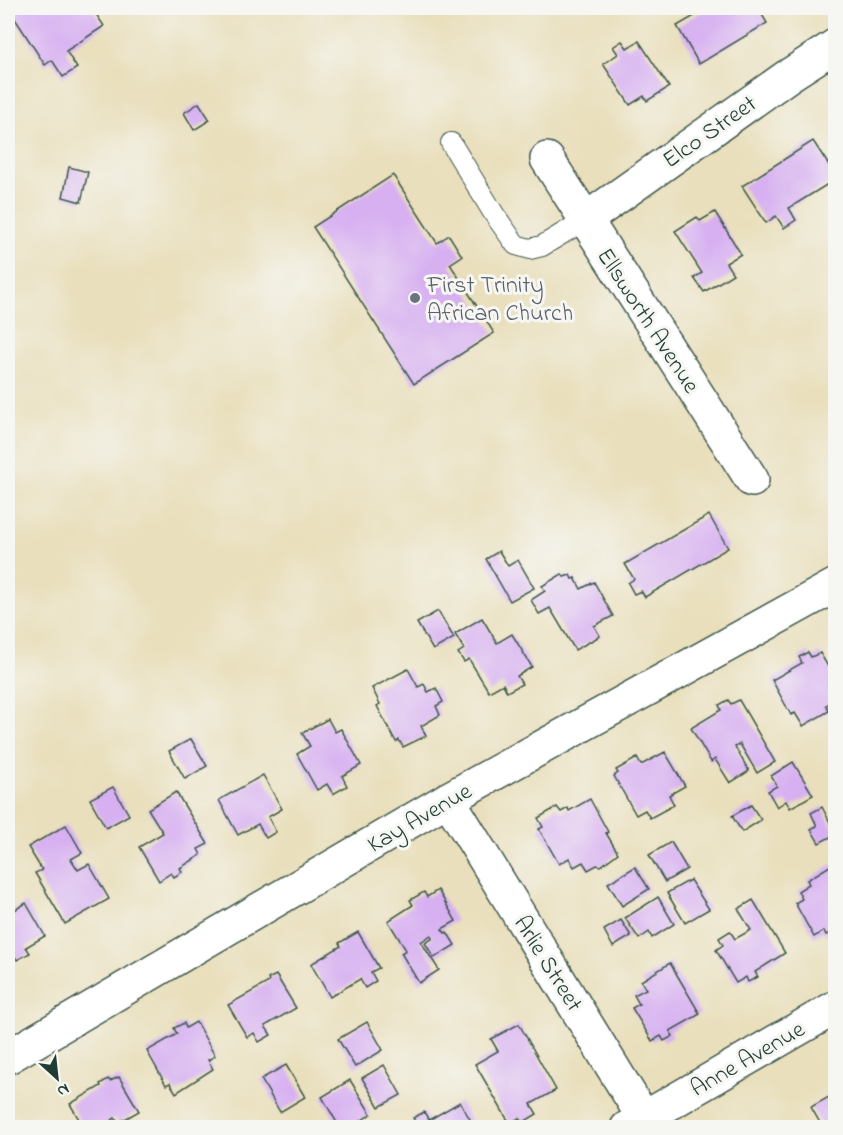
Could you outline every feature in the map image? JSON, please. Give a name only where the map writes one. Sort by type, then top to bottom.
[{"type":"street","name":"Elco Street","points":[[585,220],[788,76],[836,45]]},
{"type":"street","name":"Ellsworth Avenue","points":[[547,159],[752,480]]},
{"type":"street","name":"Kay Avenue","points":[[8,1057],[448,799],[836,585]]},
{"type":"street","name":"Arlie Street","points":[[448,799],[640,1124]]},
{"type":"street","name":"Anne Avenue","points":[[640,1124],[836,1007]]},
{"type":"lane","points":[[451,143],[494,214],[516,245],[530,249],[542,246],[585,220]]},
{"type":"building","points":[[8,8],[92,8],[104,26],[66,51],[77,68],[63,77],[52,60],[45,65]]},
{"type":"building","points":[[708,8],[758,8],[767,23],[699,64],[677,26]]},
{"type":"building","points":[[622,41],[627,48],[639,41],[669,87],[647,101],[644,96],[630,105],[603,64],[618,54],[613,47]]},
{"type":"building","points":[[199,103],[210,120],[194,130],[184,113]]},
{"type":"building","points":[[813,141],[836,179],[789,208],[796,220],[784,228],[776,216],[766,223],[742,186]]},
{"type":"building","points":[[69,167],[88,172],[81,202],[63,197]]},
{"type":"building","name":"First Trinity African Church","points":[[393,175],[437,243],[449,235],[462,256],[450,264],[494,333],[414,384],[313,227]]},
{"type":"building","points":[[715,212],[741,254],[726,263],[733,274],[704,292],[694,278],[702,273],[675,231],[697,217],[700,221]]},
{"type":"building","points":[[709,515],[728,548],[645,597],[641,591],[634,594],[628,583],[634,579],[625,564]]},
{"type":"building","points":[[499,551],[508,566],[518,560],[534,588],[510,601],[486,559]]},
{"type":"building","points":[[562,574],[564,577],[570,575],[572,579],[575,578],[581,589],[594,582],[613,616],[594,626],[600,636],[575,650],[550,608],[539,614],[531,600],[545,591],[542,586]]},
{"type":"building","points":[[438,611],[454,638],[433,650],[417,623]]},
{"type":"building","points":[[482,618],[497,643],[512,634],[532,667],[517,676],[522,684],[507,692],[503,684],[489,692],[469,659],[464,662],[458,653],[464,649],[455,634]]},
{"type":"building","points":[[808,652],[811,657],[820,653],[836,680],[836,688],[832,690],[836,700],[826,705],[829,711],[803,726],[795,713],[791,715],[772,680],[802,663],[799,657]]},
{"type":"building","points":[[408,669],[418,687],[424,684],[428,692],[436,688],[443,702],[436,706],[440,715],[421,726],[426,736],[403,747],[399,740],[396,742],[377,706],[380,704],[372,688]]},
{"type":"building","points":[[728,700],[731,704],[739,700],[775,762],[757,773],[740,744],[735,747],[749,771],[730,783],[715,759],[711,762],[691,728],[721,710],[719,705]]},
{"type":"building","points":[[328,719],[335,732],[341,729],[361,765],[342,776],[347,786],[333,794],[327,784],[317,790],[297,754],[310,746],[302,733]]},
{"type":"building","points":[[191,739],[207,766],[185,779],[169,751]]},
{"type":"building","points":[[665,752],[685,786],[669,795],[674,805],[650,818],[645,810],[636,815],[614,776],[618,773],[616,770],[637,758],[641,765]]},
{"type":"building","points":[[793,762],[813,795],[790,808],[786,801],[777,807],[768,791],[777,786],[771,776]]},
{"type":"building","points":[[263,775],[282,809],[268,817],[276,832],[266,838],[258,824],[238,835],[219,800]]},
{"type":"building","points":[[113,787],[129,815],[106,828],[90,799]]},
{"type":"building","points":[[176,792],[208,844],[198,849],[201,855],[180,868],[182,872],[174,877],[171,873],[159,881],[139,847],[163,833],[148,809]]},
{"type":"building","points":[[590,799],[618,853],[601,866],[597,865],[588,870],[583,862],[574,867],[569,858],[559,864],[539,829],[543,827],[538,818],[557,807],[561,812],[568,808],[569,811]]},
{"type":"building","points":[[751,805],[761,820],[742,832],[732,816]]},
{"type":"building","points":[[822,807],[836,834],[819,843],[811,829],[817,826],[811,813]]},
{"type":"building","points":[[66,825],[82,853],[71,859],[78,870],[89,864],[109,899],[65,924],[35,873],[42,870],[28,847]]},
{"type":"building","points":[[671,842],[687,869],[665,882],[649,855]]},
{"type":"building","points":[[833,864],[836,868],[836,925],[834,926],[836,930],[826,935],[824,931],[814,937],[795,903],[802,899],[798,891],[809,884],[807,880]]},
{"type":"building","points":[[635,867],[649,889],[622,906],[608,883]]},
{"type":"building","points":[[690,880],[709,909],[685,923],[667,893]]},
{"type":"building","points":[[438,890],[456,921],[442,929],[445,933],[447,932],[455,945],[434,958],[425,943],[432,939],[431,935],[421,942],[439,970],[419,983],[401,953],[406,950],[388,921],[413,905],[410,900],[424,892],[427,897]]},
{"type":"building","points":[[658,897],[674,924],[652,938],[649,932],[639,939],[625,918]]},
{"type":"building","points":[[753,900],[785,953],[755,972],[758,977],[748,982],[746,977],[736,983],[716,950],[723,945],[719,938],[730,931],[735,939],[751,930],[738,909]]},
{"type":"building","points":[[26,903],[45,936],[26,947],[30,953],[17,960],[13,954],[8,957],[8,914]]},
{"type":"building","points":[[621,920],[631,936],[613,947],[604,930]]},
{"type":"building","points":[[358,932],[379,968],[371,972],[376,981],[365,988],[360,979],[330,997],[311,964],[341,946],[339,943]]},
{"type":"building","points":[[670,963],[700,1014],[670,1031],[673,1036],[664,1041],[661,1036],[652,1041],[632,1008],[639,1004],[634,995],[646,989],[641,981]]},
{"type":"building","points":[[276,975],[296,1008],[265,1026],[271,1035],[259,1042],[254,1033],[247,1037],[228,1005],[269,982],[268,979]]},
{"type":"building","points":[[196,1022],[215,1056],[208,1060],[213,1069],[176,1093],[170,1083],[166,1085],[147,1051],[177,1034],[174,1028],[184,1023],[186,1028]]},
{"type":"building","points":[[367,1022],[383,1050],[355,1067],[338,1039]]},
{"type":"building","points":[[519,1024],[556,1090],[531,1104],[537,1114],[522,1123],[519,1118],[512,1122],[507,1119],[475,1064],[498,1051],[491,1039]]},
{"type":"building","points":[[286,1065],[305,1097],[280,1112],[261,1079]]},
{"type":"building","points":[[384,1065],[401,1095],[379,1107],[362,1078]]},
{"type":"building","points":[[119,1077],[139,1111],[118,1123],[115,1118],[99,1128],[84,1128],[70,1104],[101,1086],[100,1084],[108,1079],[110,1081]]},
{"type":"building","points":[[350,1080],[371,1114],[350,1128],[340,1128],[322,1097]]},
{"type":"building","points":[[836,1093],[836,1128],[823,1128],[811,1107]]},
{"type":"building","points":[[460,1102],[475,1128],[419,1128],[413,1118],[424,1112],[429,1120]]},
{"type":"place","name":"First Trinity African Church","points":[[415,298]]}]
